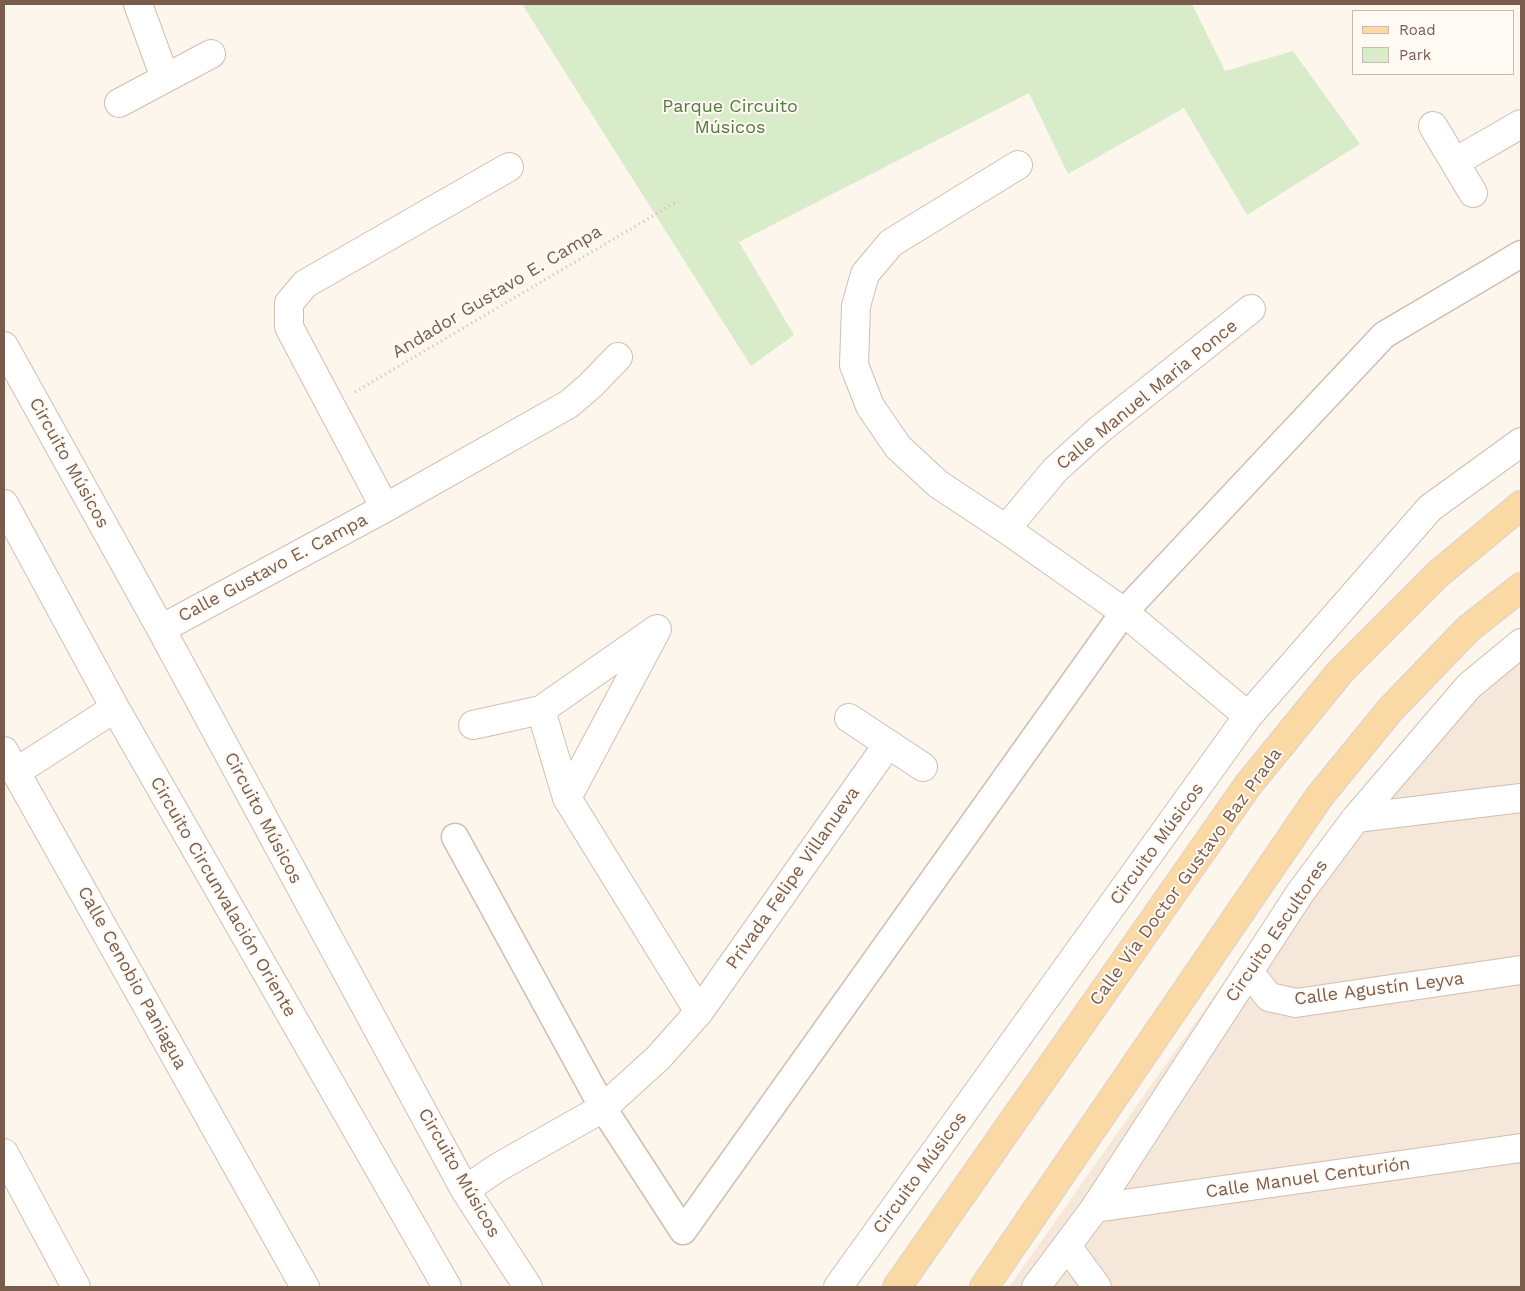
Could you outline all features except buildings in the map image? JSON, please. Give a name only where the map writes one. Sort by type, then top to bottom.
[{"type":"main road","name":"Calle Vía Doctor Gustavo Baz Prada","points":[[897,1287],[1248,785],[1340,672],[1438,574],[1521,505]]},
{"type":"main road","points":[[984,1287],[1319,797],[1390,710],[1468,629],[1521,586]]},
{"type":"street","points":[[138,4],[165,78]]},
{"type":"street","points":[[119,103],[211,54]]},
{"type":"street","points":[[1455,162],[1521,124]]},
{"type":"street","points":[[1433,126],[1473,193]]},
{"type":"street","points":[[1018,165],[891,244],[865,274],[856,306],[854,364],[870,406],[898,447],[938,484],[1124,612],[1248,716]]},
{"type":"street","points":[[385,508],[289,326],[289,303],[306,284],[509,167]]},
{"type":"street","points":[[455,837],[603,1108],[683,1231],[1124,612],[1384,335],[1521,254]]},
{"type":"street","name":"Calle Manuel Maria Ponce","points":[[1006,529],[1055,470],[1099,430],[1252,309]]},
{"type":"street","name":"Circuito Músicos","points":[[4,346],[161,629],[465,1190],[528,1287]]},
{"type":"street","name":"Calle Gustavo E. Campa","points":[[161,629],[385,508],[569,404],[591,385],[618,357]]},
{"type":"street","name":"Circuito Músicos","points":[[838,1287],[1248,716],[1430,508],[1521,442]]},
{"type":"street","name":"Circuito Circunvalación Oriente","points":[[4,507],[115,708],[447,1287]]},
{"type":"street","points":[[473,725],[542,710],[657,629],[567,798]]},
{"type":"street","name":"Circuito Escultores","points":[[1036,1287],[1095,1208],[1300,893],[1356,818],[1469,686],[1521,643]]},
{"type":"street","name":"Calle Cenobio Paniagua","points":[[115,708],[10,761],[305,1287]]},
{"type":"street","points":[[542,710],[567,798],[699,1012]]},
{"type":"street","points":[[849,718],[922,767]]},
{"type":"street","name":"Privada Felipe Villanueva","points":[[465,1190],[497,1168],[603,1108],[658,1058],[699,1012],[888,744]]},
{"type":"street","points":[[1356,818],[1521,798]]},
{"type":"street","name":"Calle Agustín Leyva","points":[[1249,972],[1269,997],[1296,1003],[1521,970]]},
{"type":"street","name":"Calle Manuel Centurión","points":[[1095,1208],[1521,1148]]},
{"type":"street","points":[[6,1163],[76,1287]]},
{"type":"street","points":[[1066,1246],[1097,1287]]},
{"type":"path","name":"Andador Gustavo E. Campa","points":[[331,407],[678,201]]},
{"type":"shaded area","points":[[1521,628],[1521,1287],[1009,1287],[1245,952],[1340,822],[1509,637]]},
{"type":"green space","name":"Parque Circuito Músicos","points":[[522,4],[1192,4],[1225,71],[1293,51],[1360,144],[1247,215],[1184,108],[1068,174],[1029,93],[739,242],[794,335],[751,366]]}]
